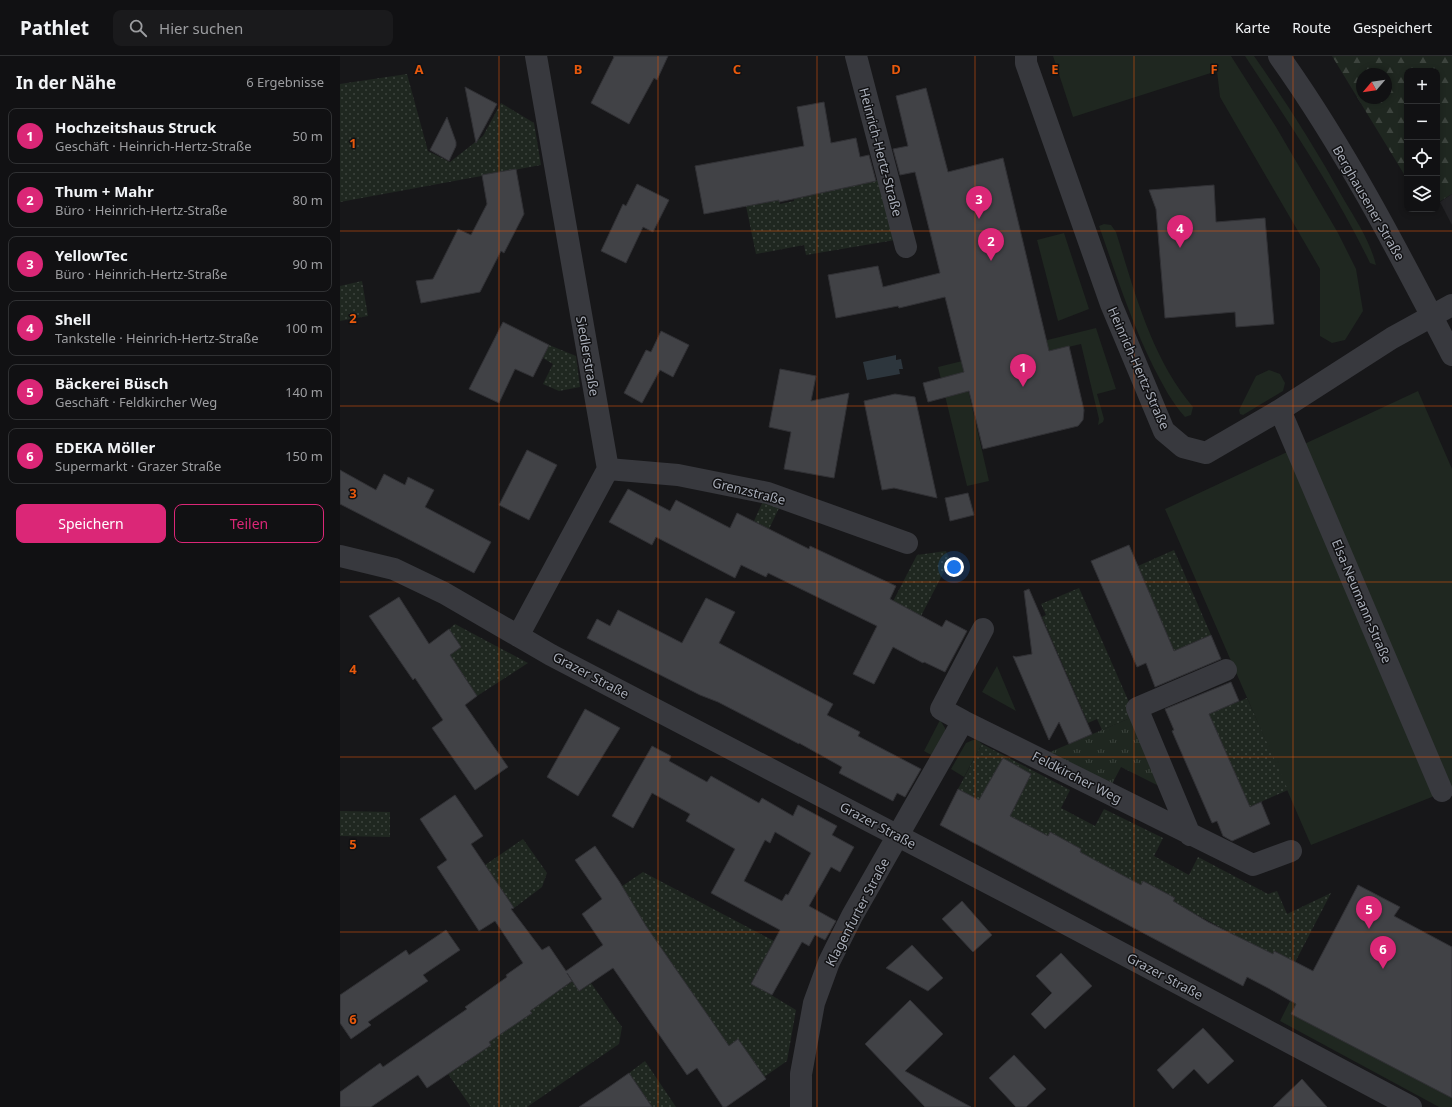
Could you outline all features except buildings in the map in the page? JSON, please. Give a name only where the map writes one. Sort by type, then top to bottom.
[{"type":"street","name":"Siedlerstraße","points":[[536,56],[608,469]]},
{"type":"street","name":"Heinrich-Hertz-Straße","points":[[856,56],[906,247]]},
{"type":"street","name":"Heinrich-Hertz-Straße","points":[[1026,56],[1026,63],[1111,304],[1164,431],[1183,447],[1206,453],[1280,410],[1385,342],[1431,315],[1452,305]]},
{"type":"street","name":"Berghausener Straße","points":[[1279,56],[1331,137],[1391,238],[1452,355]]},
{"type":"street","name":"Elsa-Neumann-Straße","points":[[1280,410],[1442,791]]},
{"type":"street","name":"Grenzstraße","points":[[608,469],[678,475],[768,493],[907,543]]},
{"type":"street","points":[[518,636],[608,469]]},
{"type":"street","name":"Grazer Straße","points":[[340,556],[394,569],[444,593],[518,636],[898,835],[1411,1107]]},
{"type":"street","name":"Feldkircher Weg","points":[[983,629],[941,709],[1190,835],[1254,865],[1291,851]]},
{"type":"street","points":[[1190,835],[1137,708],[1226,670]]},
{"type":"street","points":[[898,835],[963,721]]},
{"type":"street","name":"Klagenfurter Straße","points":[[801,1107],[801,1074],[814,1003],[829,962],[852,916],[898,835]]},
{"type":"shaded area","points":[[1452,194],[1452,225],[1440,202]]},
{"type":"shaded area","points":[[896,355],[896,360],[901,359],[903,369],[899,369],[900,374],[867,380],[863,362]]},
{"type":"green space","points":[[1053,56],[1231,56],[1276,127],[1338,233],[1356,269],[1363,311],[1345,340],[1332,343],[1320,336],[1320,269],[1220,97],[1217,71],[1073,117]]},
{"type":"green space","points":[[1245,56],[1254,56],[1300,126],[1362,231],[1376,265],[1370,263],[1327,183]]},
{"type":"green space","points":[[1332,56],[1452,56],[1452,194],[1440,201],[1440,68],[1404,68],[1404,174],[1361,104],[1392,104],[1392,68],[1356,68],[1356,95]]},
{"type":"green space","points":[[407,74],[428,151],[450,162],[483,136],[501,103],[534,123],[541,165],[340,202],[340,84]]},
{"type":"green space","points":[[878,180],[895,240],[806,255],[804,245],[756,254],[746,206],[779,199],[780,204],[794,201],[794,199]]},
{"type":"green space","points":[[1104,224],[1111,225],[1116,232],[1130,278],[1155,346],[1178,388],[1193,407],[1191,415],[1185,417],[1176,406],[1168,394],[1146,351],[1124,298],[1099,226]]},
{"type":"green space","points":[[1064,233],[1089,309],[1058,321],[1037,240]]},
{"type":"green space","points":[[362,281],[368,316],[340,321],[340,286]]},
{"type":"green space","points":[[1096,328],[1116,389],[1097,394],[1104,419],[1103,422],[1098,425],[1099,419],[1081,344],[964,372],[989,481],[967,486],[938,367]]},
{"type":"green space","points":[[549,345],[576,356],[580,387],[559,391],[543,384],[553,364],[543,358]]},
{"type":"green space","points":[[1269,370],[1280,374],[1285,383],[1283,391],[1243,415],[1240,414],[1239,410],[1256,376]]},
{"type":"green space","points":[[1418,391],[1452,469],[1452,789],[1311,845],[1165,509]]},
{"type":"green space","points":[[763,501],[780,506],[769,529],[754,521]]},
{"type":"green space","points":[[1174,550],[1211,635],[1174,651],[1138,566]]},
{"type":"green space","points":[[946,551],[950,560],[921,616],[886,615],[917,555]]},
{"type":"green space","points":[[1079,588],[1135,716],[1102,730],[1097,719],[1088,723],[1042,617],[1046,615],[1041,604]]},
{"type":"green space","points":[[455,624],[528,663],[477,696],[450,655],[461,647],[449,629]]},
{"type":"green space","points":[[997,666],[1016,711],[982,692]]},
{"type":"green space","points":[[1247,698],[1288,790],[1249,807],[1209,714]]},
{"type":"green space","points":[[1135,716],[1161,778],[1157,785],[1121,767],[1112,784],[1050,752]]},
{"type":"green space","points":[[940,720],[945,728],[945,733],[933,756],[924,751]]},
{"type":"green space","points":[[973,740],[978,740],[982,744],[964,777],[951,769],[966,743]]},
{"type":"green space","points":[[982,744],[1070,790],[1061,808],[1095,826],[1104,809],[1163,838],[1154,856],[1189,875],[1198,857],[1268,894],[1277,891],[1287,914],[1331,893],[1290,972],[1284,956],[1275,951],[1271,958],[1261,949],[1173,902],[1175,898],[1141,885],[1079,853],[1081,849],[1050,832],[1048,836],[958,789]]},
{"type":"green space","points":[[340,811],[390,812],[390,837],[340,836]]},
{"type":"green space","points":[[523,839],[547,873],[542,887],[514,908],[485,865]]},
{"type":"green space","points":[[643,872],[774,941],[751,983],[796,1010],[787,1061],[764,1077],[738,1039],[729,1046],[606,897]]},
{"type":"green space","points":[[573,981],[580,991],[591,983],[622,1027],[619,1044],[527,1107],[471,1107],[448,1074],[491,1045],[489,1042],[531,1013],[530,1011]]},
{"type":"green space","points":[[1297,987],[1303,992],[1292,1014],[1452,1098],[1452,1107],[1439,1107],[1280,1021]]},
{"type":"green space","points":[[645,1061],[676,1107],[649,1107],[651,1105],[629,1073]]},
{"type":"place","name":"YellowTec","points":[[979,219]]},
{"type":"place","name":"Shell","points":[[1180,248]]},
{"type":"place","name":"Thum + Mahr","points":[[991,261]]},
{"type":"place","name":"Hochzeitshaus Struck","points":[[1023,387]]},
{"type":"place","name":"Bäckerei Büsch","points":[[1369,929]]},
{"type":"place","name":"EDEKA Möller","points":[[1383,969]]}]
